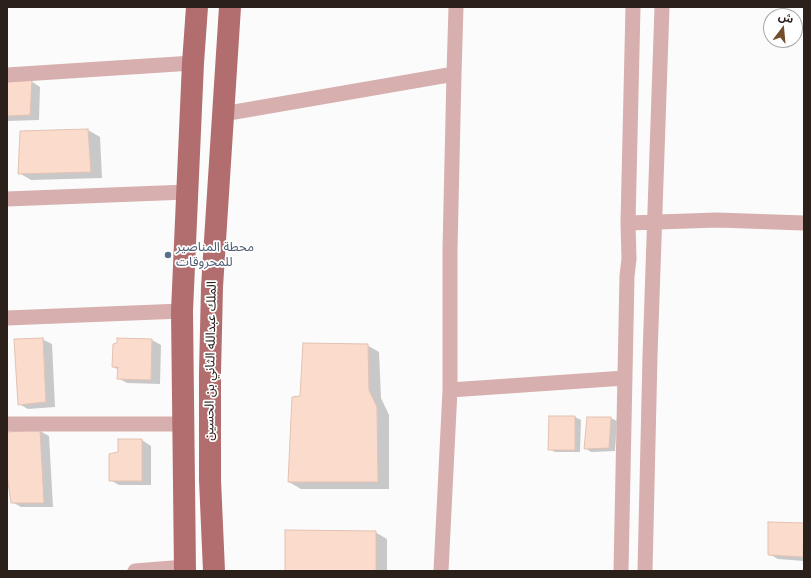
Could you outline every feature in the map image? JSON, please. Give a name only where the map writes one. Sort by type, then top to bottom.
[{"type":"main road","name":"الملك عبدالله الثاني بن الحسين","points":[[185,569],[182,311],[193,63],[197,7]]},
{"type":"main road","name":"الملك عبدالله الثاني بن الحسين","points":[[214,571],[210,480],[210,373],[213,273],[230,7]]},
{"type":"street","points":[[441,571],[450,390],[450,241],[456,7]]},
{"type":"street","points":[[621,571],[627,276],[629,259],[628,223],[633,7]]},
{"type":"street","points":[[645,571],[649,379],[662,7]]},
{"type":"street","points":[[7,75],[193,63]]},
{"type":"street","points":[[223,114],[454,74]]},
{"type":"street","points":[[7,199],[187,192]]},
{"type":"street","points":[[628,223],[717,220],[804,223]]},
{"type":"street","points":[[7,318],[182,311]]},
{"type":"street","points":[[450,390],[625,378]]},
{"type":"street","points":[[7,424],[184,424]]},
{"type":"street","points":[[135,571],[185,569]]},
{"type":"building","points":[[32,80],[30,115],[7,116],[7,82]]},
{"type":"building","points":[[88,129],[91,172],[18,174],[20,131]]},
{"type":"building","points":[[43,338],[46,402],[18,405],[14,339]]},
{"type":"building","points":[[117,338],[152,339],[151,380],[117,379],[118,367],[112,367],[113,344],[117,343]]},
{"type":"building","points":[[303,343],[368,344],[369,390],[377,407],[378,482],[288,482],[292,397],[300,396]]},
{"type":"building","points":[[549,416],[575,416],[575,450],[548,450]]},
{"type":"building","points":[[587,417],[611,417],[609,448],[584,449]]},
{"type":"building","points":[[40,430],[44,503],[11,503],[7,475],[7,432]]},
{"type":"building","points":[[118,439],[142,439],[142,481],[109,481],[109,454],[118,452]]},
{"type":"building","points":[[768,522],[804,523],[803,557],[768,555]]},
{"type":"building","points":[[285,530],[376,531],[376,571],[285,571]]},
{"type":"place","name":"محطة المناصير للمحروقات","points":[[168,255]]}]
